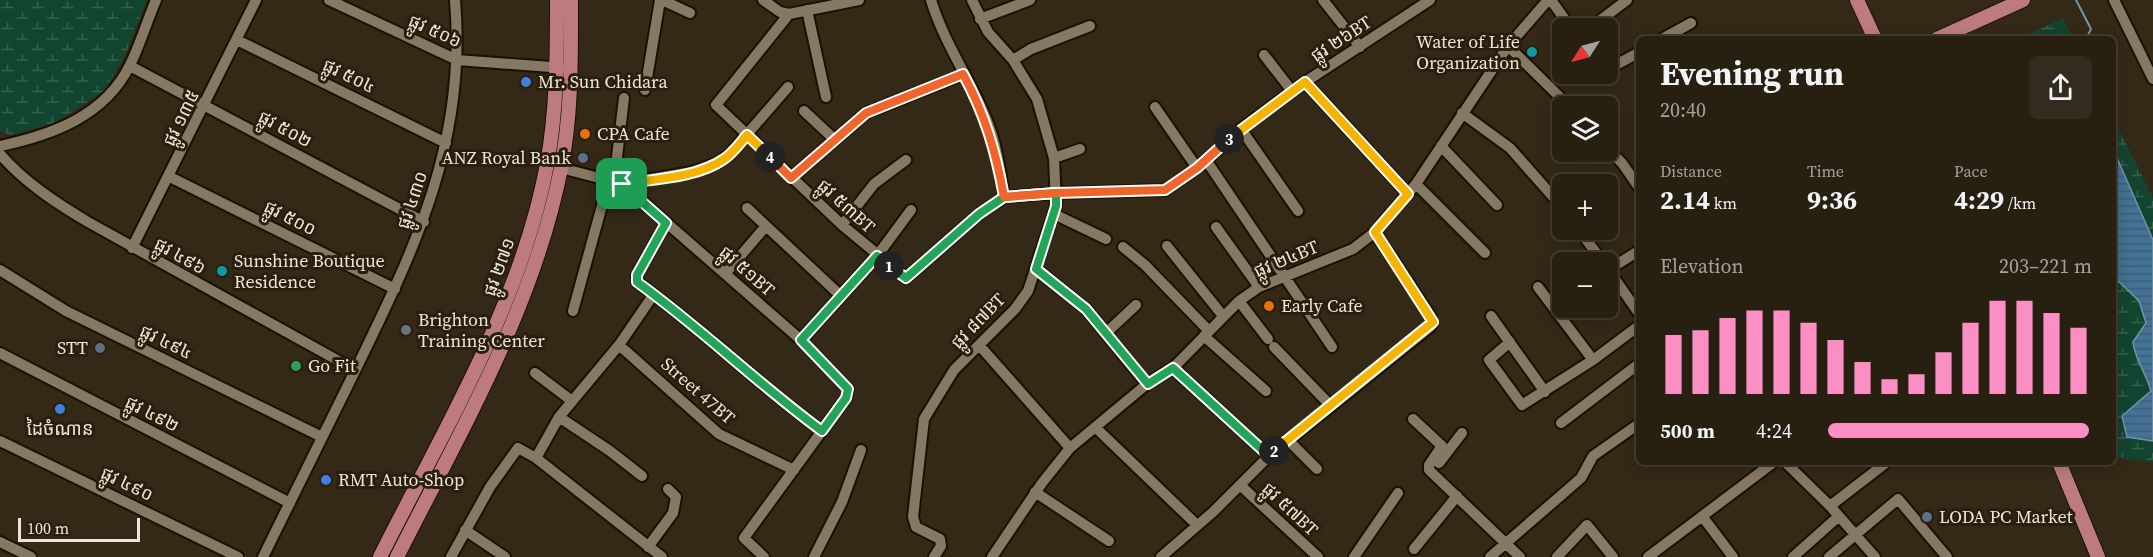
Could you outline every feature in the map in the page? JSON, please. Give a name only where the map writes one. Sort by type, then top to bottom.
[{"type":"main road","name":"ផ្លូវ ២៧១","points":[[380,557],[502,310],[529,235],[547,164],[564,68],[557,0]]},
{"type":"main road","name":"ផ្លូវ ២៧១","points":[[397,557],[516,316],[544,239],[561,168],[564,68],[571,0]]},
{"type":"main road","points":[[1857,0],[1874,36]]},
{"type":"main road","points":[[1944,36],[2023,0]]},
{"type":"main road","points":[[2060,465],[2098,557]]},
{"type":"street","points":[[0,146],[63,128],[98,107],[110,96],[130,66],[156,0]]},
{"type":"street","name":"ផ្លូវ ១៣៥","points":[[132,248],[170,177],[256,0]]},
{"type":"street","name":"ផ្លូវ ៥០៦","points":[[329,0],[457,60],[564,68]]},
{"type":"street","name":"ផ្លូវ ៤៣០","points":[[263,557],[394,290],[424,222],[446,143],[454,102],[457,60],[455,0]]},
{"type":"street","points":[[645,90],[661,0],[690,13]]},
{"type":"street","points":[[763,0],[780,12],[789,14],[859,0]]},
{"type":"street","points":[[931,0],[939,26],[987,121],[996,149],[1004,197]]},
{"type":"street","name":"ផ្លូវ ៨៧BT","points":[[934,557],[941,546],[940,539],[916,527],[912,517],[924,419],[954,370],[1015,309],[1028,291],[1054,214],[1056,193],[1054,158],[1037,99],[1013,60],[980,19],[972,0]]},
{"type":"street","points":[[980,19],[1030,0]]},
{"type":"street","points":[[1323,0],[1360,47]]},
{"type":"street","name":"ផ្លូវ ២៦BT","points":[[899,274],[906,278],[979,214],[1004,197],[1165,190],[1202,164],[1240,129],[1292,91],[1430,0]]},
{"type":"street","points":[[1550,0],[1564,18]]},
{"type":"street","name":"ផ្លូវ ២៤BT","points":[[994,556],[1035,492],[1070,448],[1148,384],[1173,368],[1239,301],[1259,287],[1353,249],[1375,232],[1416,184],[1508,46],[1550,0]]},
{"type":"street","points":[[1603,18],[1627,0]]},
{"type":"street","points":[[2114,0],[2153,79]]},
{"type":"street","points":[[807,10],[826,97]]},
{"type":"street","name":"ផ្លូវ ៥៣BT","points":[[789,14],[716,105],[791,178],[899,274]]},
{"type":"street","points":[[1667,36],[1691,23]]},
{"type":"street","points":[[1013,60],[1031,49],[1090,26]]},
{"type":"street","name":"ផ្លូវ ៥០៤","points":[[237,40],[446,143]]},
{"type":"street","points":[[1508,46],[1559,96]]},
{"type":"street","points":[[1618,64],[1636,54]]},
{"type":"street","points":[[1264,56],[1292,91]]},
{"type":"street","name":"ផ្លូវ ៥០២","points":[[130,66],[206,104],[424,222]]},
{"type":"street","points":[[791,178],[866,113],[963,74]]},
{"type":"street","points":[[1305,82],[1408,194]]},
{"type":"street","points":[[561,168],[615,182],[692,172],[717,163],[730,154],[788,87]]},
{"type":"street","points":[[573,311],[615,182],[624,98]]},
{"type":"street","points":[[1155,107],[1202,164],[1286,276],[1332,347]]},
{"type":"street","points":[[804,111],[834,139]]},
{"type":"street","points":[[1462,113],[1510,148],[1552,196]]},
{"type":"street","points":[[1240,129],[1298,211]]},
{"type":"street","points":[[1441,146],[1497,205]]},
{"type":"street","points":[[1054,158],[1080,148]]},
{"type":"street","name":"ផ្លូវ ៤៩៦","points":[[0,154],[11,166],[55,202],[132,248],[355,370]]},
{"type":"street","points":[[1618,159],[1636,183]]},
{"type":"street","points":[[842,225],[874,184],[906,160]]},
{"type":"street","name":"ផ្លូវ ៥០០","points":[[170,177],[394,290]]},
{"type":"street","name":"ផ្លូវ ៥១BT","points":[[615,182],[801,340],[846,386],[848,392],[846,398],[822,431]]},
{"type":"street","points":[[1416,184],[1485,253]]},
{"type":"street","points":[[747,208],[841,296]]},
{"type":"street","points":[[801,340],[877,256],[911,210]]},
{"type":"street","points":[[1054,214],[1106,239]]},
{"type":"street","points":[[666,223],[636,279],[779,400],[822,431],[744,538],[764,557]]},
{"type":"street","points":[[725,274],[766,226]]},
{"type":"street","points":[[1216,227],[1259,287]]},
{"type":"street","points":[[1161,557],[1269,456],[1433,322],[1375,232]]},
{"type":"street","points":[[1167,246],[1223,316]]},
{"type":"street","points":[[1123,247],[1145,265],[1207,334],[1266,391]]},
{"type":"street","points":[[1618,263],[1636,252]]},
{"type":"street","points":[[1036,269],[1086,309],[1148,384]]},
{"type":"street","name":"ផ្លូវ ៤៩៤","points":[[0,270],[66,311],[322,437]]},
{"type":"street","points":[[1618,283],[1636,309]]},
{"type":"street","points":[[1538,286],[1593,360]]},
{"type":"street","points":[[536,458],[559,417],[619,345],[654,294]]},
{"type":"street","points":[[1239,301],[1271,343],[1331,406]]},
{"type":"street","points":[[1106,333],[1136,305]]},
{"type":"street","points":[[1491,316],[1545,392]]},
{"type":"street","points":[[1510,342],[1491,357],[1490,364],[1522,405],[1593,360],[1636,328]]},
{"type":"street","name":"Street 47BT","points":[[619,345],[719,434],[794,470]]},
{"type":"street","points":[[979,345],[1070,448]]},
{"type":"street","name":"ផ្លូវ ៤៩២","points":[[0,353],[290,503]]},
{"type":"street","points":[[1561,423],[1636,366]]},
{"type":"street","points":[[1173,368],[1269,456]]},
{"type":"street","points":[[535,373],[572,400]]},
{"type":"street","points":[[559,417],[610,451],[642,476]]},
{"type":"street","points":[[1413,419],[1442,446],[1429,465],[1432,472],[1520,557]]},
{"type":"street","points":[[1490,557],[1581,478],[1593,456],[1636,426]]},
{"type":"street","points":[[1095,427],[1197,525]]},
{"type":"street","points":[[1432,472],[1462,433]]},
{"type":"street","points":[[1288,440],[1317,469]]},
{"type":"street","name":"ផ្លូវ ៤៩០","points":[[0,441],[238,557]]},
{"type":"street","points":[[451,557],[512,453],[518,448],[536,458],[662,557]]},
{"type":"street","points":[[814,557],[842,502],[861,450]]},
{"type":"street","points":[[1648,557],[1770,465]]},
{"type":"street","points":[[1788,465],[1830,506],[1875,557]]},
{"type":"street","points":[[1830,506],[1883,465]]},
{"type":"street","name":"ផ្លូវ ៥៧BT","points":[[1240,485],[1304,553],[1318,557]]},
{"type":"street","points":[[648,547],[673,513],[676,497],[668,489]]},
{"type":"street","points":[[1035,492],[1109,541]]},
{"type":"street","points":[[1354,557],[1398,492]]},
{"type":"street","points":[[1414,549],[1458,496]]},
{"type":"street","points":[[1829,557],[1898,500],[1947,557]]},
{"type":"street","points":[[1702,516],[1733,557]]},
{"type":"street","points":[[1794,557],[1839,516]]},
{"type":"street","points":[[1557,557],[1587,525],[1612,557]]},
{"type":"street","points":[[465,530],[505,557]]},
{"type":"street","points":[[0,542],[31,557]]},
{"type":"green space","points":[[0,0],[147,0],[124,58],[104,91],[55,123],[10,135],[0,131]]},
{"type":"green space","points":[[2063,18],[2072,36],[2024,36]]},
{"type":"green space","points":[[2116,123],[2153,198],[2153,462],[2116,457]]},
{"type":"water","points":[[2116,156],[2153,240],[2153,441],[2127,437],[2122,416],[2151,391],[2133,342],[2146,323],[2139,301],[2116,279]]},
{"type":"waterway","points":[[2076,0],[2091,29],[2088,36]]},
{"type":"place","name":"Water of Life Organization","points":[[1532,52]]},
{"type":"place","name":"Mr. Sun Chidara","points":[[526,82]]},
{"type":"place","name":"CPA Cafe","points":[[585,134]]},
{"type":"place","name":"ANZ Royal Bank","points":[[583,158]]},
{"type":"place","name":"Sunshine Boutique Residence","points":[[222,271]]},
{"type":"place","name":"Early Cafe","points":[[1269,306]]},
{"type":"place","name":"Brighton Training Center","points":[[406,330]]},
{"type":"place","name":"STT","points":[[100,348]]},
{"type":"place","name":"Go Fit","points":[[296,366]]},
{"type":"place","name":"ដៃចំណាន","points":[[60,409]]},
{"type":"place","name":"RMT Auto-Shop","points":[[326,480]]},
{"type":"place","name":"LODA PC Market","points":[[1927,517]]},
{"type":"route","points":[[622,184],[666,223],[637,275],[637,282],[679,314],[779,400],[822,431],[846,398],[848,389],[801,340],[877,256],[906,278],[979,214],[1004,197],[1056,193],[1056,206],[1036,269],[1086,309],[1130,366],[1148,384],[1173,368],[1269,456],[1431,326],[1433,322],[1375,232],[1408,194],[1329,111],[1305,82],[1240,129],[1197,168],[1165,190],[1154,192],[1093,191],[1056,193],[1028,195],[1004,197],[996,149],[987,121],[963,74],[866,113],[791,178],[747,135],[730,154],[717,163],[692,172],[622,184]]}]
